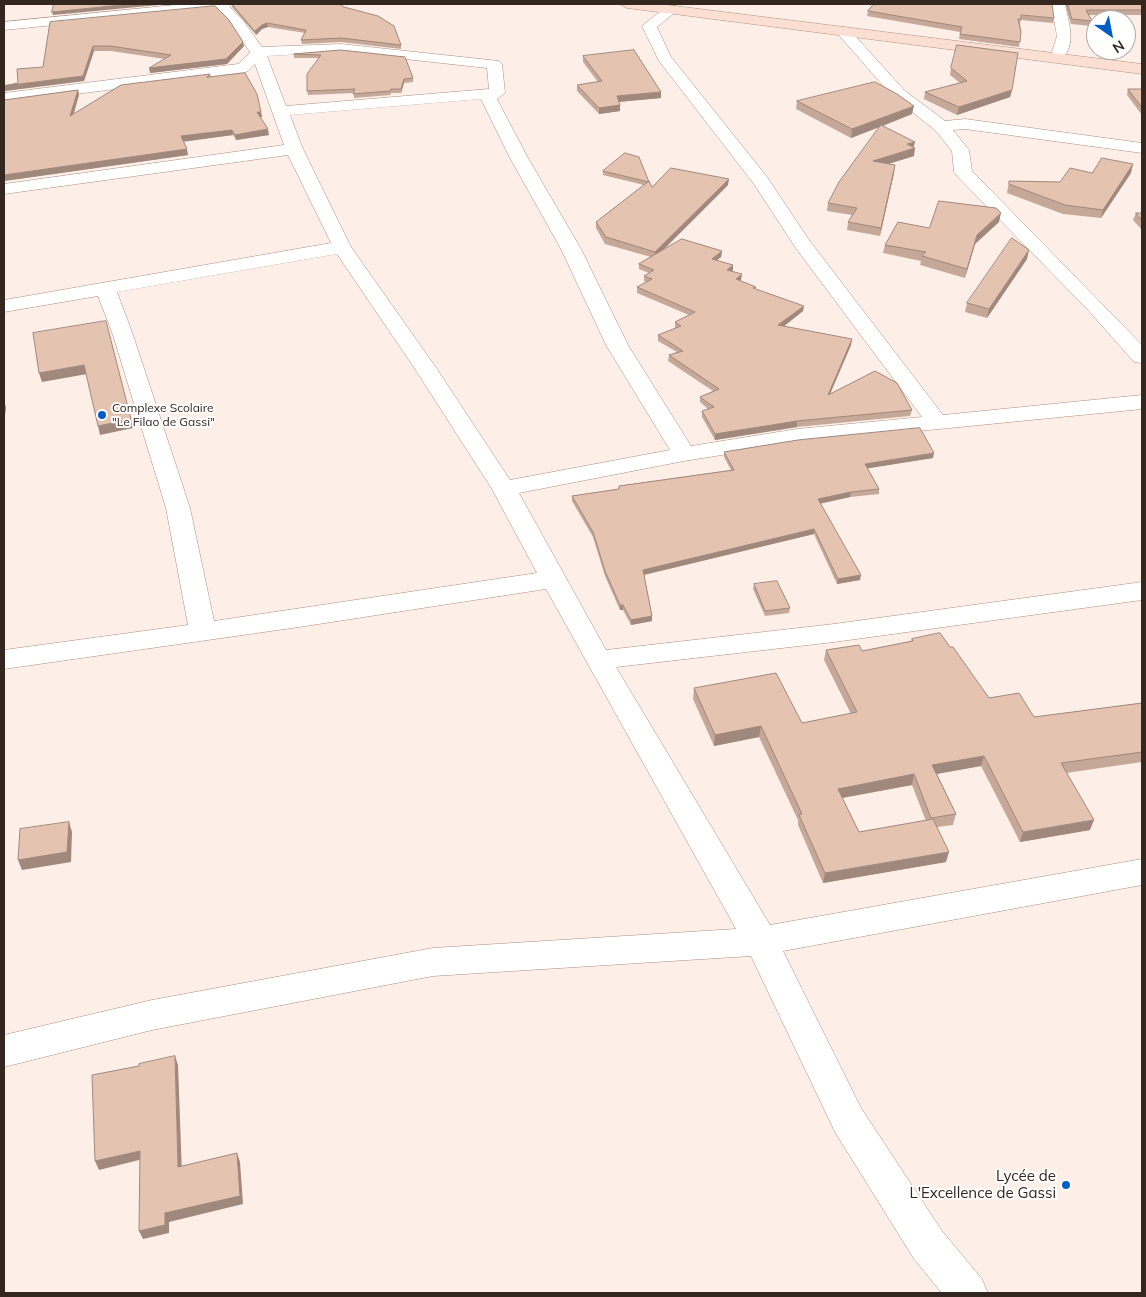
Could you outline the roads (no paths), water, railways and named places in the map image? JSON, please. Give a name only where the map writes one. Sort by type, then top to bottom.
[{"type":"main road","points":[[627,4],[672,7],[1142,62]]},
{"type":"main road","points":[[672,7],[1142,69]]},
{"type":"street","points":[[4,26],[223,4],[236,21],[258,52],[294,149],[342,248],[426,370],[504,489],[598,660],[761,941],[848,1120],[928,1245],[968,1293]]},
{"type":"street","points":[[1058,4],[1064,36],[1060,52]]},
{"type":"street","points":[[672,7],[649,26],[664,58],[761,180],[802,242],[937,422]]},
{"type":"street","points":[[843,31],[898,94],[941,126],[960,150],[963,172],[1096,307],[1142,357]]},
{"type":"street","points":[[4,98],[243,68],[258,52],[341,48],[494,64],[497,93]]},
{"type":"street","points":[[280,111],[497,93]]},
{"type":"street","points":[[497,93],[488,97],[519,158],[572,249],[617,345],[684,454]]},
{"type":"street","points":[[941,126],[965,124],[1142,148]]},
{"type":"street","points":[[4,189],[294,149]]},
{"type":"street","points":[[4,306],[342,248]]},
{"type":"street","points":[[106,289],[123,335],[178,508],[203,631]]},
{"type":"street","points":[[504,489],[684,454],[797,436],[1142,402]]},
{"type":"street","points":[[4,660],[553,579]]},
{"type":"street","points":[[598,660],[834,633],[1142,591]]},
{"type":"street","points":[[4,1051],[152,1015],[433,962],[761,941],[1142,872]]},
{"type":"place","name":"Complexe Scolaire \"Le Filao de Gassi\"","points":[[102,415]]},
{"type":"place","name":"Lycée de L'Excellence de Gassi","points":[[1066,1185]]}]
